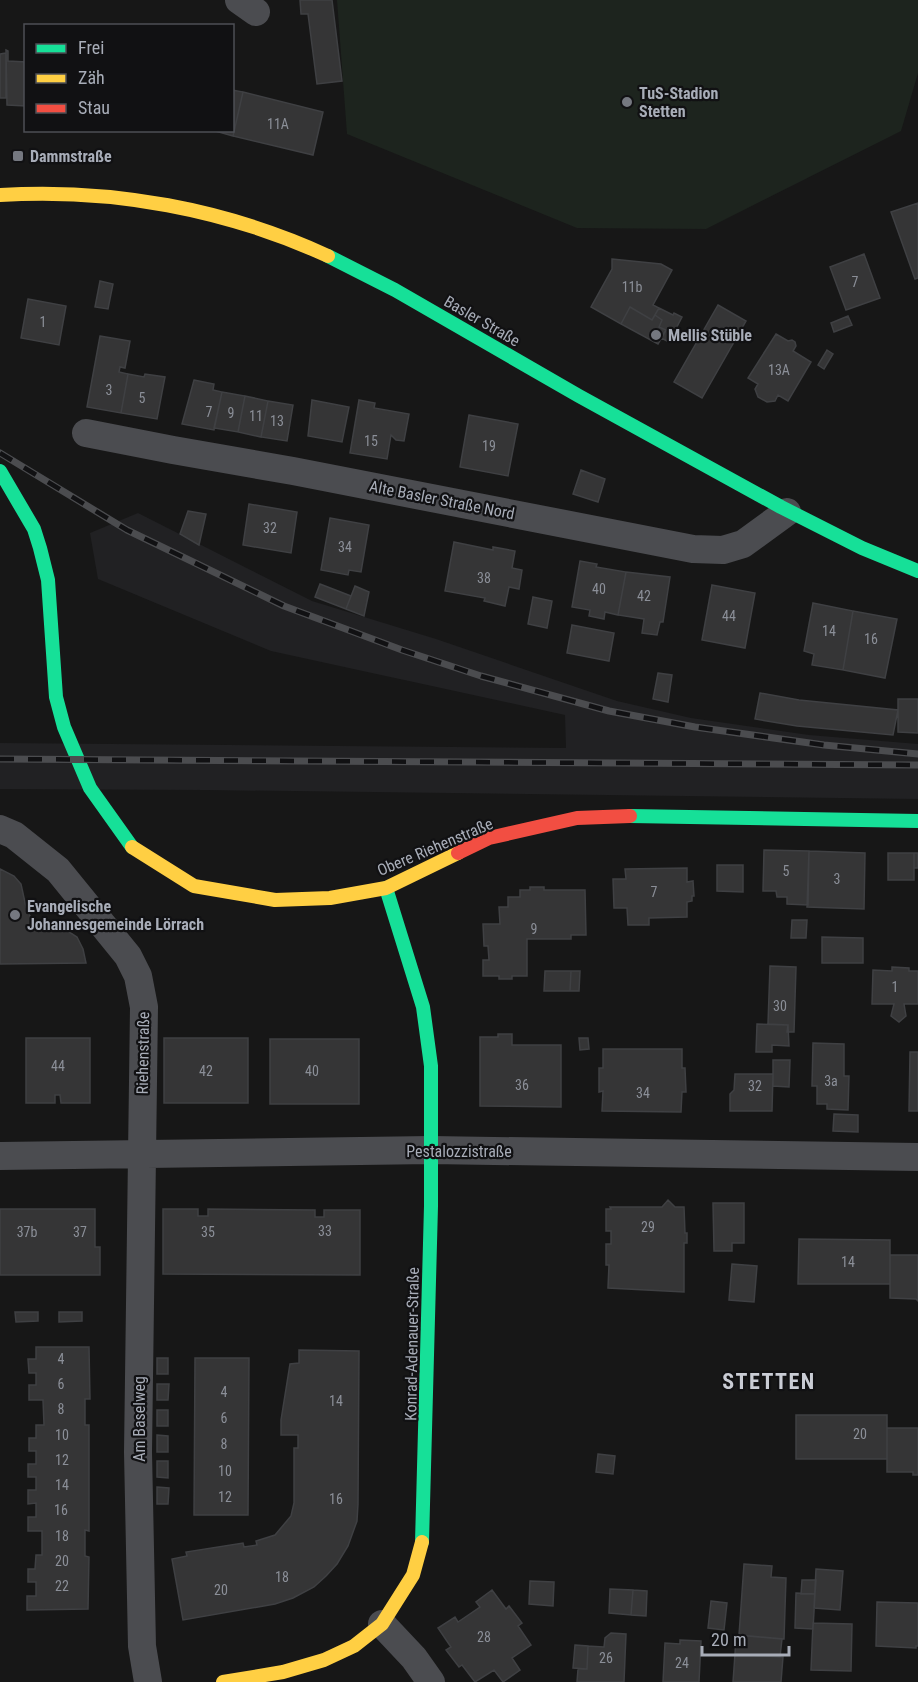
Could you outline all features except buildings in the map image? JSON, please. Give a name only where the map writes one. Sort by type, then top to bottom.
[{"type":"main road","name":"Basler Straße","points":[[0,195],[35,192],[87,193],[157,202],[275,233],[322,254],[441,316],[787,512],[884,559],[918,571]]},
{"type":"main road","name":"Obere Riehenstraße","points":[[0,471],[34,529],[40,548],[48,580],[56,697],[64,727],[90,788],[132,848],[194,886],[275,900],[330,898],[386,888],[489,838],[577,818],[647,815],[918,821]]},
{"type":"main road","name":"Konrad-Adenauer-Straße","points":[[223,1682],[283,1672],[324,1660],[354,1646],[382,1624],[413,1575],[423,1537],[431,1066],[423,1007],[386,888]]},
{"type":"street","name":"Alte Basler Straße Nord","points":[[86,433],[305,473],[693,549],[723,550],[742,544],[787,512]]},
{"type":"street","name":"Riehenstraße","points":[[0,829],[14,835],[57,870],[128,956],[138,976],[144,1007],[141,1155]]},
{"type":"street","name":"Pestalozzistraße","points":[[0,1156],[431,1150],[918,1157]]},
{"type":"street","name":"Am Baselweg","points":[[141,1155],[138,1452],[142,1646],[148,1682]]},
{"type":"street","points":[[382,1624],[414,1658],[431,1682]]},
{"type":"shaded area","name":"TuS-Stadion Stetten","points":[[337,0],[918,0],[918,73],[901,131],[706,229],[577,228],[347,134]]},
{"type":"shaded area","points":[[138,513],[312,601],[436,639],[617,701],[691,718],[809,735],[918,744],[918,799],[0,789],[0,743],[566,748],[565,715],[271,651],[98,579],[90,533]]},
{"type":"railway","points":[[0,453],[127,530],[284,606],[402,650],[481,676],[609,711],[695,727],[824,745],[918,754]]},
{"type":"railway","points":[[0,759],[918,765]]},
{"type":"traffic: fast","points":[[328,256],[395,290],[579,396],[781,507],[862,548],[918,571]]},
{"type":"traffic: fast","points":[[0,471],[34,529],[40,548],[48,580],[56,697],[64,727],[90,788],[132,847]]},
{"type":"traffic: fast","points":[[630,816],[918,821]]},
{"type":"traffic: fast","points":[[386,888],[423,1007],[431,1066],[431,1206],[422,1542]]},
{"type":"traffic: slow","points":[[0,195],[84,195],[168,205],[249,226],[328,256]]},
{"type":"traffic: slow","points":[[132,847],[194,886],[275,900],[330,898],[386,888],[458,853]]},
{"type":"traffic: slow","points":[[223,1682],[283,1672],[324,1660],[354,1646],[382,1624],[413,1575],[422,1542]]},
{"type":"traffic: jam","points":[[458,853],[489,838],[577,818],[630,816]]},
{"type":"place","name":"TuS-Stadion Stetten","points":[[627,102]]},
{"type":"place","name":"Dammstraße","points":[[18,156]]},
{"type":"place","name":"Mellis Stüble","points":[[656,335]]},
{"type":"place","name":"Evangelische Johannesgemeinde Lörrach","points":[[15,915]]},
{"type":"district","name":"STETTEN","points":[[769,1381]]}]
